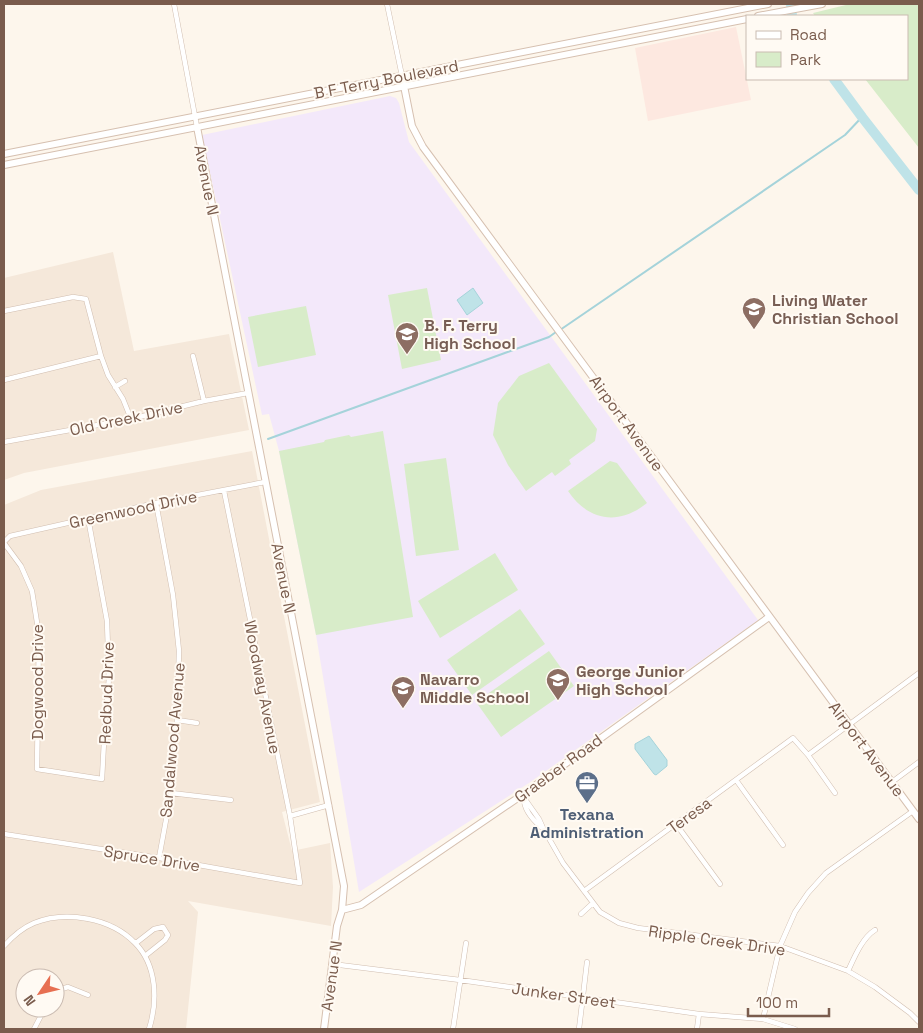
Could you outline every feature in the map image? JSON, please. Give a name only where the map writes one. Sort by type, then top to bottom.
[{"type":"street","points":[[174,4],[196,127]]},
{"type":"street","name":"Airport Avenue","points":[[387,4],[412,126],[423,147],[919,819]]},
{"type":"street","name":"B F Terry Boulevard","points":[[4,154],[768,4]]},
{"type":"street","points":[[763,15],[822,4]]},
{"type":"street","name":"B F Terry Boulevard","points":[[4,165],[746,18]]},
{"type":"street","name":"Avenue N","points":[[196,127],[344,886],[324,1029]]},
{"type":"street","points":[[4,311],[73,297],[86,299],[108,375],[123,399],[131,419]]},
{"type":"street","points":[[4,380],[101,356]]},
{"type":"street","points":[[193,356],[204,401]]},
{"type":"street","points":[[115,387],[125,381]]},
{"type":"street","name":"Old Creek Drive","points":[[4,442],[131,419],[248,392]]},
{"type":"street","name":"Greenwood Drive","points":[[4,543],[10,536],[156,503],[265,482]]},
{"type":"street","name":"Woodway Avenue","points":[[224,490],[290,816],[300,883]]},
{"type":"street","name":"Sandalwood Avenue","points":[[156,503],[174,595],[179,652],[177,720],[171,792],[159,858]]},
{"type":"street","name":"Redbud Drive","points":[[37,769],[102,779],[109,678],[108,621],[88,518]]},
{"type":"street","name":"Dogwood Drive","points":[[4,543],[21,566],[32,591],[38,626],[37,769]]},
{"type":"street","name":"Graeber Road","points":[[342,910],[361,905],[523,797],[770,617]]},
{"type":"street","points":[[835,793],[808,754],[849,726],[919,673]]},
{"type":"street","points":[[177,720],[197,723]]},
{"type":"street","name":"Teresa","points":[[584,891],[793,738],[808,754]]},
{"type":"street","points":[[892,782],[919,762]]},
{"type":"street","points":[[736,780],[783,845]]},
{"type":"street","points":[[171,792],[231,800]]},
{"type":"street","name":"Ripple Creek Drive","points":[[523,797],[524,806],[535,822],[542,828],[563,863],[593,903],[600,912],[619,923],[638,928],[780,946],[848,971],[875,987],[919,1022]]},
{"type":"street","points":[[290,816],[329,805]]},
{"type":"street","points":[[763,1019],[780,946],[795,912],[808,893],[826,873],[913,811]]},
{"type":"street","points":[[676,824],[720,884]]},
{"type":"street","name":"Spruce Drive","points":[[4,834],[159,858],[300,883]]},
{"type":"street","points":[[581,914],[593,903]]},
{"type":"street","points":[[4,946],[12,937],[29,926],[40,921],[60,918],[87,919],[106,925],[125,935],[136,944],[145,956],[153,978],[154,1010],[149,1029]]},
{"type":"street","points":[[136,944],[159,926],[166,930],[168,934],[165,940],[145,956]]},
{"type":"street","points":[[848,971],[870,934],[875,930]]},
{"type":"street","points":[[453,1029],[466,943]]},
{"type":"street","points":[[579,1029],[587,962]]},
{"type":"street","name":"Junker Street","points":[[332,964],[699,1014],[763,1019],[795,1029]]},
{"type":"street","points":[[65,988],[68,987],[88,995]]},
{"type":"street","points":[[697,1029],[699,1014]]},
{"type":"shaded area","points":[[736,27],[751,100],[648,121],[635,48]]},
{"type":"shaded area","points":[[390,96],[396,98],[399,103],[409,142],[758,620],[529,783],[359,892],[316,635],[279,451],[269,414],[262,415],[202,135]]},
{"type":"shaded area","points":[[113,252],[134,351],[229,334],[249,430],[24,473],[4,480],[4,278]]},
{"type":"shaded area","points":[[252,451],[320,802],[282,812],[292,851],[330,843],[333,887],[331,926],[188,901],[198,912],[186,1029],[4,1029],[4,505],[41,490]]},
{"type":"green space","points":[[850,4],[919,4],[919,148],[866,80],[908,80],[908,15],[814,15],[813,13]]},
{"type":"green space","points":[[427,288],[441,360],[402,369],[388,295]]},
{"type":"green space","points":[[306,306],[316,355],[258,367],[248,317]]},
{"type":"green space","points":[[549,363],[597,429],[595,441],[569,460],[571,464],[555,476],[552,472],[526,491],[508,465],[493,435],[498,403],[519,376]]},
{"type":"green space","points":[[383,431],[413,617],[316,635],[279,451],[349,435],[351,437]]},
{"type":"green space","points":[[446,458],[459,550],[416,556],[404,464]]},
{"type":"green space","points":[[610,461],[617,463],[647,503],[626,515],[604,517],[585,509],[568,491]]},
{"type":"green space","points":[[495,553],[518,590],[440,638],[418,601]]},
{"type":"green space","points":[[520,609],[545,644],[472,695],[447,660]]},
{"type":"green space","points":[[549,651],[574,686],[501,737],[476,702]]},
{"type":"water","points":[[473,288],[483,303],[467,315],[457,300]]},
{"type":"water","points":[[649,736],[667,760],[667,766],[656,775],[635,749],[635,744]]},
{"type":"waterway","points":[[791,4],[792,15]]},
{"type":"waterway","points":[[835,80],[919,190]]},
{"type":"waterway","points":[[560,330],[845,135],[862,117]]},
{"type":"waterway","points":[[268,439],[549,337],[556,332]]},
{"type":"place","name":"Living Water Christian School","points":[[754,330]]},
{"type":"place","name":"B. F. Terry High School","points":[[407,355]]},
{"type":"place","name":"George Junior High School","points":[[558,701]]},
{"type":"place","name":"Navarro Middle School","points":[[403,709]]},
{"type":"place","name":"Texana Administration","points":[[587,804]]}]
